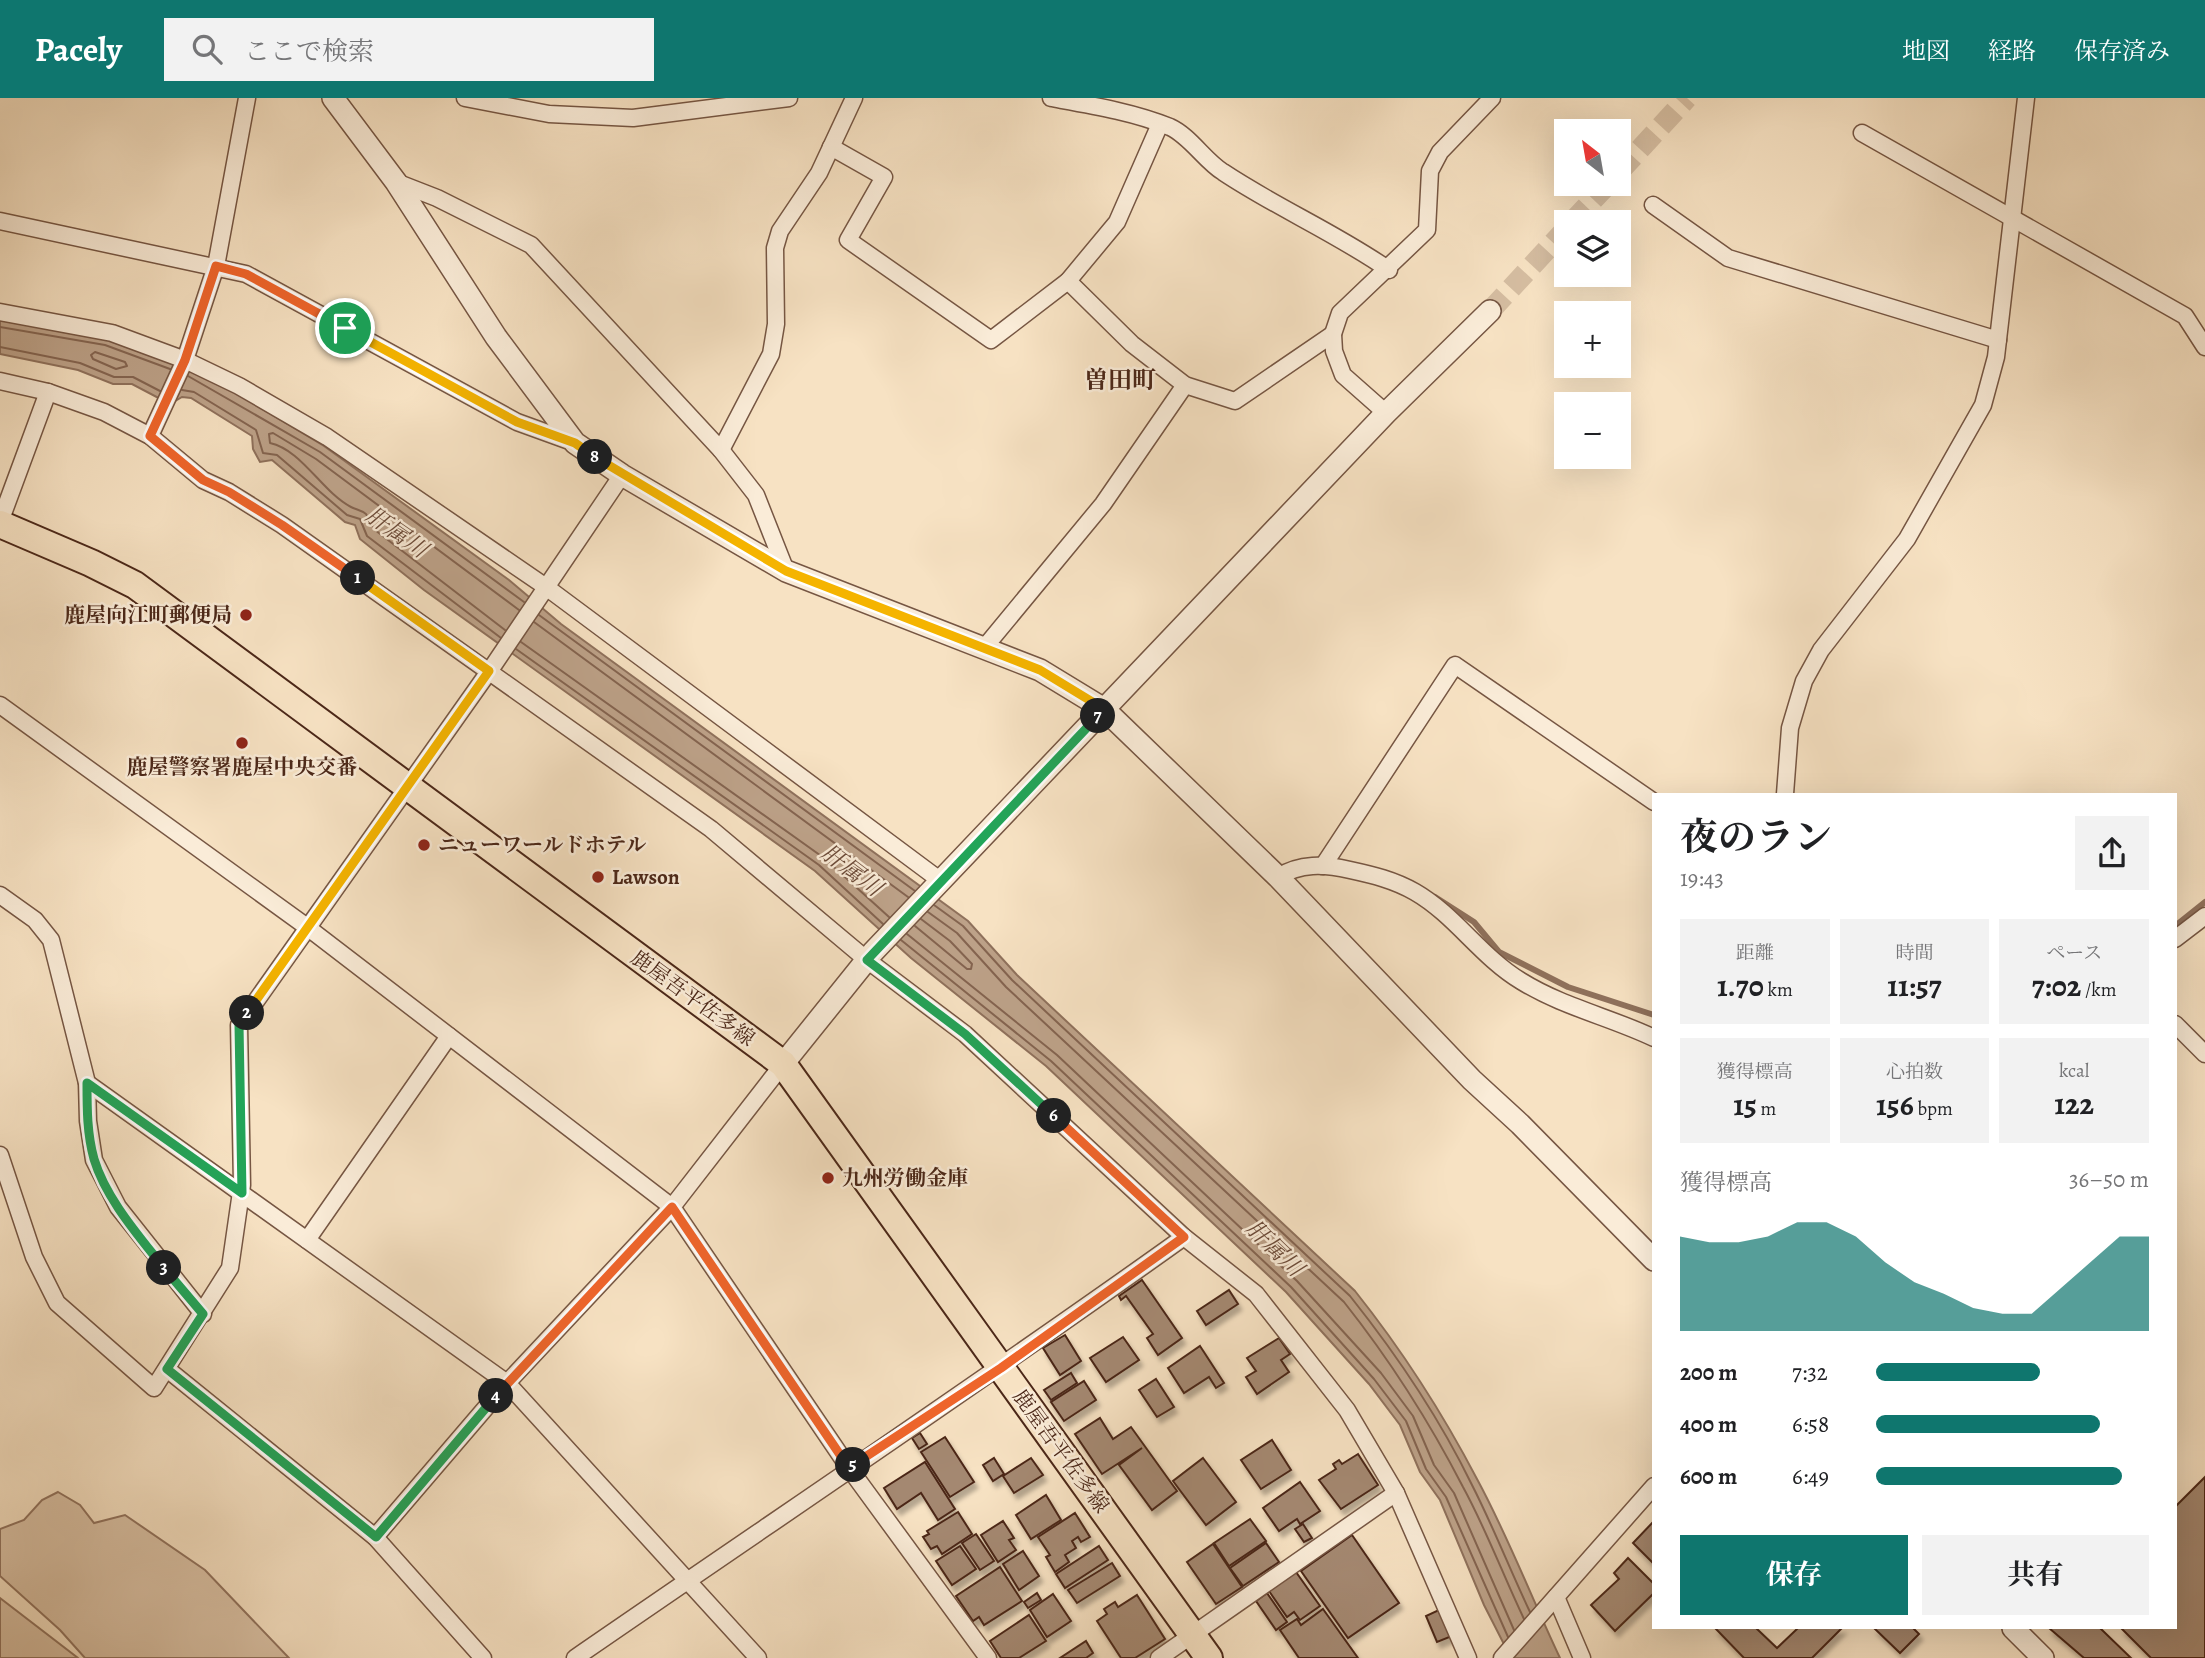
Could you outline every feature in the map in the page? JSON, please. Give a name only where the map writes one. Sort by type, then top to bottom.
[{"type":"main road","name":"鹿屋吾平佐多線","points":[[0,523],[91,562],[135,585],[406,788],[783,1064],[1209,1658]]},
{"type":"street","points":[[150,436],[183,365],[216,266],[247,98]]},
{"type":"street","points":[[333,98],[396,182],[496,337],[575,443]]},
{"type":"street","points":[[465,98],[549,114],[633,118],[789,98]]},
{"type":"street","points":[[721,450],[771,354],[776,324],[775,248],[779,231],[819,173],[854,98]]},
{"type":"street","points":[[1051,98],[1098,107],[1173,128],[1220,170],[1276,205],[1343,238],[1389,270]]},
{"type":"street","points":[[1386,413],[1343,375],[1334,351],[1333,334],[1340,313],[1389,270],[1427,230],[1430,171],[1440,152],[1492,98]]},
{"type":"street","points":[[1785,793],[1790,728],[1804,681],[1821,650],[1907,540],[1983,405],[1998,340],[2026,98]]},
{"type":"street","points":[[831,147],[884,177],[848,240],[991,340],[1068,281],[1117,222],[1160,124]]},
{"type":"street","points":[[1862,133],[2185,316],[2205,347]]},
{"type":"street","points":[[396,182],[437,198],[531,244],[721,450],[756,495],[786,571]]},
{"type":"street","points":[[1653,205],[1728,258],[1998,340]]},
{"type":"street","points":[[0,221],[246,274],[517,422],[575,443],[622,475],[786,571],[1040,670],[1104,709],[1278,877],[1472,1080],[1520,1124],[1652,1258]]},
{"type":"street","points":[[1068,281],[1132,344],[1185,385],[1235,401],[1333,334]]},
{"type":"street","points":[[376,1537],[507,1383],[672,1207],[870,956],[1386,413],[1490,311]]},
{"type":"street","points":[[0,312],[112,333],[183,365],[239,386],[327,437],[543,592],[936,886]]},
{"type":"street","points":[[0,381],[48,392],[104,412],[150,436],[203,480],[229,492],[282,525],[492,667],[711,829],[965,1034],[1184,1237],[1255,1294],[1293,1339],[1347,1410],[1396,1493],[1468,1658]]},
{"type":"street","points":[[984,648],[1102,504],[1185,385]]},
{"type":"street","points":[[0,523],[48,392]]},
{"type":"street","points":[[0,1155],[34,1256],[57,1303],[154,1388],[230,1268],[242,1193],[239,1025],[492,667],[622,475]]},
{"type":"street","points":[[1323,866],[1455,665],[1652,801]]},
{"type":"street","points":[[0,705],[307,927],[672,1207],[849,1468],[988,1658]]},
{"type":"street","points":[[1278,877],[1294,867],[1323,866],[1384,877],[1416,893],[1450,919],[1487,956],[1520,981],[1568,1006],[1652,1037]]},
{"type":"street","points":[[0,895],[35,920],[51,940],[87,1083],[88,1121],[94,1160],[118,1207],[203,1314]]},
{"type":"street","points":[[2177,937],[2205,916]]},
{"type":"street","points":[[2177,1026],[2205,1054]]},
{"type":"street","points":[[307,1240],[449,1036]]},
{"type":"street","points":[[87,1083],[507,1383],[758,1658]]},
{"type":"street","points":[[575,1658],[849,1468],[1001,1368],[1184,1237]]},
{"type":"street","points":[[167,1369],[376,1537],[483,1658]]},
{"type":"street","points":[[1502,1658],[1652,1488]]},
{"type":"street","points":[[1159,1658],[1396,1493]]},
{"type":"street","points":[[1551,1603],[1583,1658]]},
{"type":"street","points":[[2014,1629],[2043,1658]]},
{"type":"shaded area","points":[[58,1492],[80,1505],[94,1523],[125,1515],[205,1570],[289,1658],[85,1658],[60,1630],[0,1576],[0,1529],[24,1520],[42,1500]]},
{"type":"shaded area","points":[[0,1598],[78,1658],[0,1658]]},
{"type":"water","name":"肝属川","points":[[0,320],[106,338],[194,371],[324,446],[509,580],[561,624],[968,921],[1017,975],[1355,1291],[1405,1359],[1464,1454],[1499,1523],[1560,1658],[1511,1658],[1484,1605],[1440,1500],[1420,1472],[1400,1425],[1369,1384],[1286,1292],[1046,1066],[911,958],[815,871],[424,590],[360,539],[355,525],[345,522],[272,460],[260,462],[253,449],[252,436],[191,398],[182,397],[170,404],[132,384],[113,384],[78,370],[0,354]]},
{"type":"building","points":[[1142,1280],[1182,1338],[1158,1355],[1147,1338],[1153,1334],[1126,1296],[1121,1300],[1119,1296]]},
{"type":"building","points":[[1229,1290],[1238,1304],[1206,1325],[1197,1311]]},
{"type":"building","points":[[1065,1335],[1081,1361],[1060,1375],[1043,1348]]},
{"type":"building","points":[[1123,1337],[1139,1360],[1106,1382],[1090,1358]]},
{"type":"building","points":[[1279,1338],[1290,1354],[1281,1360],[1289,1372],[1257,1394],[1246,1377],[1256,1371],[1247,1358]]},
{"type":"building","points":[[1200,1346],[1224,1383],[1216,1388],[1209,1377],[1184,1393],[1168,1368]]},
{"type":"building","points":[[1071,1373],[1077,1383],[1051,1400],[1044,1390]]},
{"type":"building","points":[[1156,1379],[1174,1407],[1157,1417],[1139,1390]]},
{"type":"building","points":[[1084,1381],[1096,1400],[1064,1421],[1051,1402]]},
{"type":"building","points":[[1100,1418],[1113,1439],[1131,1427],[1177,1491],[1152,1510],[1119,1465],[1142,1448],[1102,1474],[1075,1434]]},
{"type":"building","points":[[920,1433],[927,1444],[919,1449],[912,1438]]},
{"type":"building","points":[[945,1437],[974,1482],[950,1497],[921,1452]]},
{"type":"building","points":[[1272,1440],[1291,1470],[1261,1489],[1241,1460]]},
{"type":"building","points":[[1358,1454],[1378,1485],[1341,1509],[1319,1480],[1336,1469],[1333,1464],[1339,1460],[1342,1464]]},
{"type":"building","points":[[994,1458],[1004,1474],[993,1481],[983,1465]]},
{"type":"building","points":[[1031,1458],[1043,1475],[1014,1493],[1003,1476]]},
{"type":"building","points":[[1203,1458],[1236,1502],[1206,1525],[1173,1481]]},
{"type":"building","points":[[925,1462],[955,1509],[938,1520],[921,1493],[897,1509],[884,1488]]},
{"type":"building","points":[[2205,1477],[2205,1658],[2151,1658],[2122,1629],[2177,1629],[2177,1505]]},
{"type":"building","points":[[1300,1482],[1320,1511],[1300,1524],[1297,1519],[1279,1531],[1263,1508]]},
{"type":"building","points":[[1046,1495],[1061,1520],[1031,1539],[1016,1515]]},
{"type":"building","points":[[958,1512],[972,1534],[942,1554],[937,1546],[931,1549],[923,1537],[929,1534],[927,1531]]},
{"type":"building","points":[[1075,1513],[1090,1537],[1081,1542],[1078,1537],[1072,1541],[1076,1548],[1065,1555],[1069,1562],[1055,1572],[1046,1557],[1050,1555],[1038,1537]]},
{"type":"building","points":[[1250,1519],[1266,1541],[1229,1566],[1214,1543]]},
{"type":"building","points":[[1003,1521],[1014,1538],[1009,1540],[1016,1550],[998,1562],[981,1535]]},
{"type":"building","points":[[1652,1523],[1652,1562],[1633,1543]]},
{"type":"building","points":[[1303,1524],[1312,1538],[1304,1542],[1295,1529]]},
{"type":"building","points":[[976,1534],[994,1561],[980,1570],[962,1543]]},
{"type":"building","points":[[1352,1535],[1399,1603],[1348,1638],[1301,1571]]},
{"type":"building","points":[[1266,1543],[1279,1562],[1243,1586],[1230,1568]]},
{"type":"building","points":[[1213,1544],[1242,1587],[1216,1604],[1187,1562]]},
{"type":"building","points":[[960,1546],[976,1569],[952,1585],[936,1561]]},
{"type":"building","points":[[1099,1546],[1108,1560],[1065,1588],[1056,1574]]},
{"type":"building","points":[[1023,1551],[1039,1576],[1019,1590],[1003,1564]]},
{"type":"building","points":[[1628,1558],[1652,1582],[1652,1595],[1615,1631],[1591,1605],[1619,1579],[1614,1573]]},
{"type":"building","points":[[1112,1563],[1120,1576],[1077,1603],[1068,1590]]},
{"type":"building","points":[[1000,1567],[1022,1601],[984,1625],[979,1617],[973,1621],[956,1596]]},
{"type":"building","points":[[1296,1572],[1320,1606],[1300,1620],[1294,1612],[1287,1617],[1269,1591]]},
{"type":"building","points":[[1037,1593],[1041,1600],[1028,1608],[1024,1602]]},
{"type":"building","points":[[1267,1593],[1287,1622],[1276,1630],[1256,1601]]},
{"type":"building","points":[[1053,1594],[1071,1621],[1047,1637],[1030,1610]]},
{"type":"building","points":[[1137,1595],[1165,1639],[1135,1658],[1121,1658],[1097,1621],[1107,1614],[1104,1609],[1115,1602],[1118,1607]]},
{"type":"building","points":[[1323,1609],[1358,1658],[1299,1658],[1280,1630],[1297,1619],[1301,1625]]},
{"type":"building","points":[[1441,1609],[1452,1636],[1437,1642],[1426,1616]]},
{"type":"building","points":[[1029,1615],[1046,1641],[1019,1658],[1001,1658],[990,1641]]},
{"type":"building","points":[[1716,1629],[1757,1629],[1777,1648],[1797,1629],[1841,1629],[1812,1658],[1744,1658]]},
{"type":"building","points":[[1875,1629],[1914,1629],[1919,1634],[1900,1653]]},
{"type":"building","points":[[2050,1629],[2101,1629],[2131,1658],[2084,1658]]},
{"type":"building","points":[[1086,1641],[1093,1653],[1086,1658],[1060,1658]]},
{"type":"waterway","points":[[1435,897],[1474,922],[1499,952],[1568,987],[1652,1014]]},
{"type":"waterway","points":[[2177,924],[2205,902]]},
{"type":"tunnel","points":[[1631,159],[1687,98]]},
{"type":"tunnel","points":[[1583,210],[1597,196]]},
{"type":"tunnel","points":[[1490,311],[1554,242]]},
{"type":"place","name":"鹿屋向江町郵便局","points":[[246,615]]},
{"type":"place","name":"鹿屋警察署鹿屋中央交番","points":[[242,743]]},
{"type":"place","name":"ニューワールドホテル","points":[[424,845]]},
{"type":"place","name":"Lawson","points":[[598,877]]},
{"type":"place","name":"九州労働金庫","points":[[828,1178]]},
{"type":"district","name":"曽田町","points":[[1120,380]]},
{"type":"route","points":[[216,266],[246,274],[345,328],[517,422],[575,443],[622,475],[786,571],[1040,670],[1104,709],[867,960],[965,1034],[1184,1237],[1001,1368],[849,1468],[672,1207],[507,1383],[376,1537],[167,1369],[203,1314],[118,1207],[94,1160],[88,1121],[87,1083],[242,1193],[239,1025],[489,671],[282,525],[229,492],[203,480],[150,436],[196,332],[216,266]]}]
